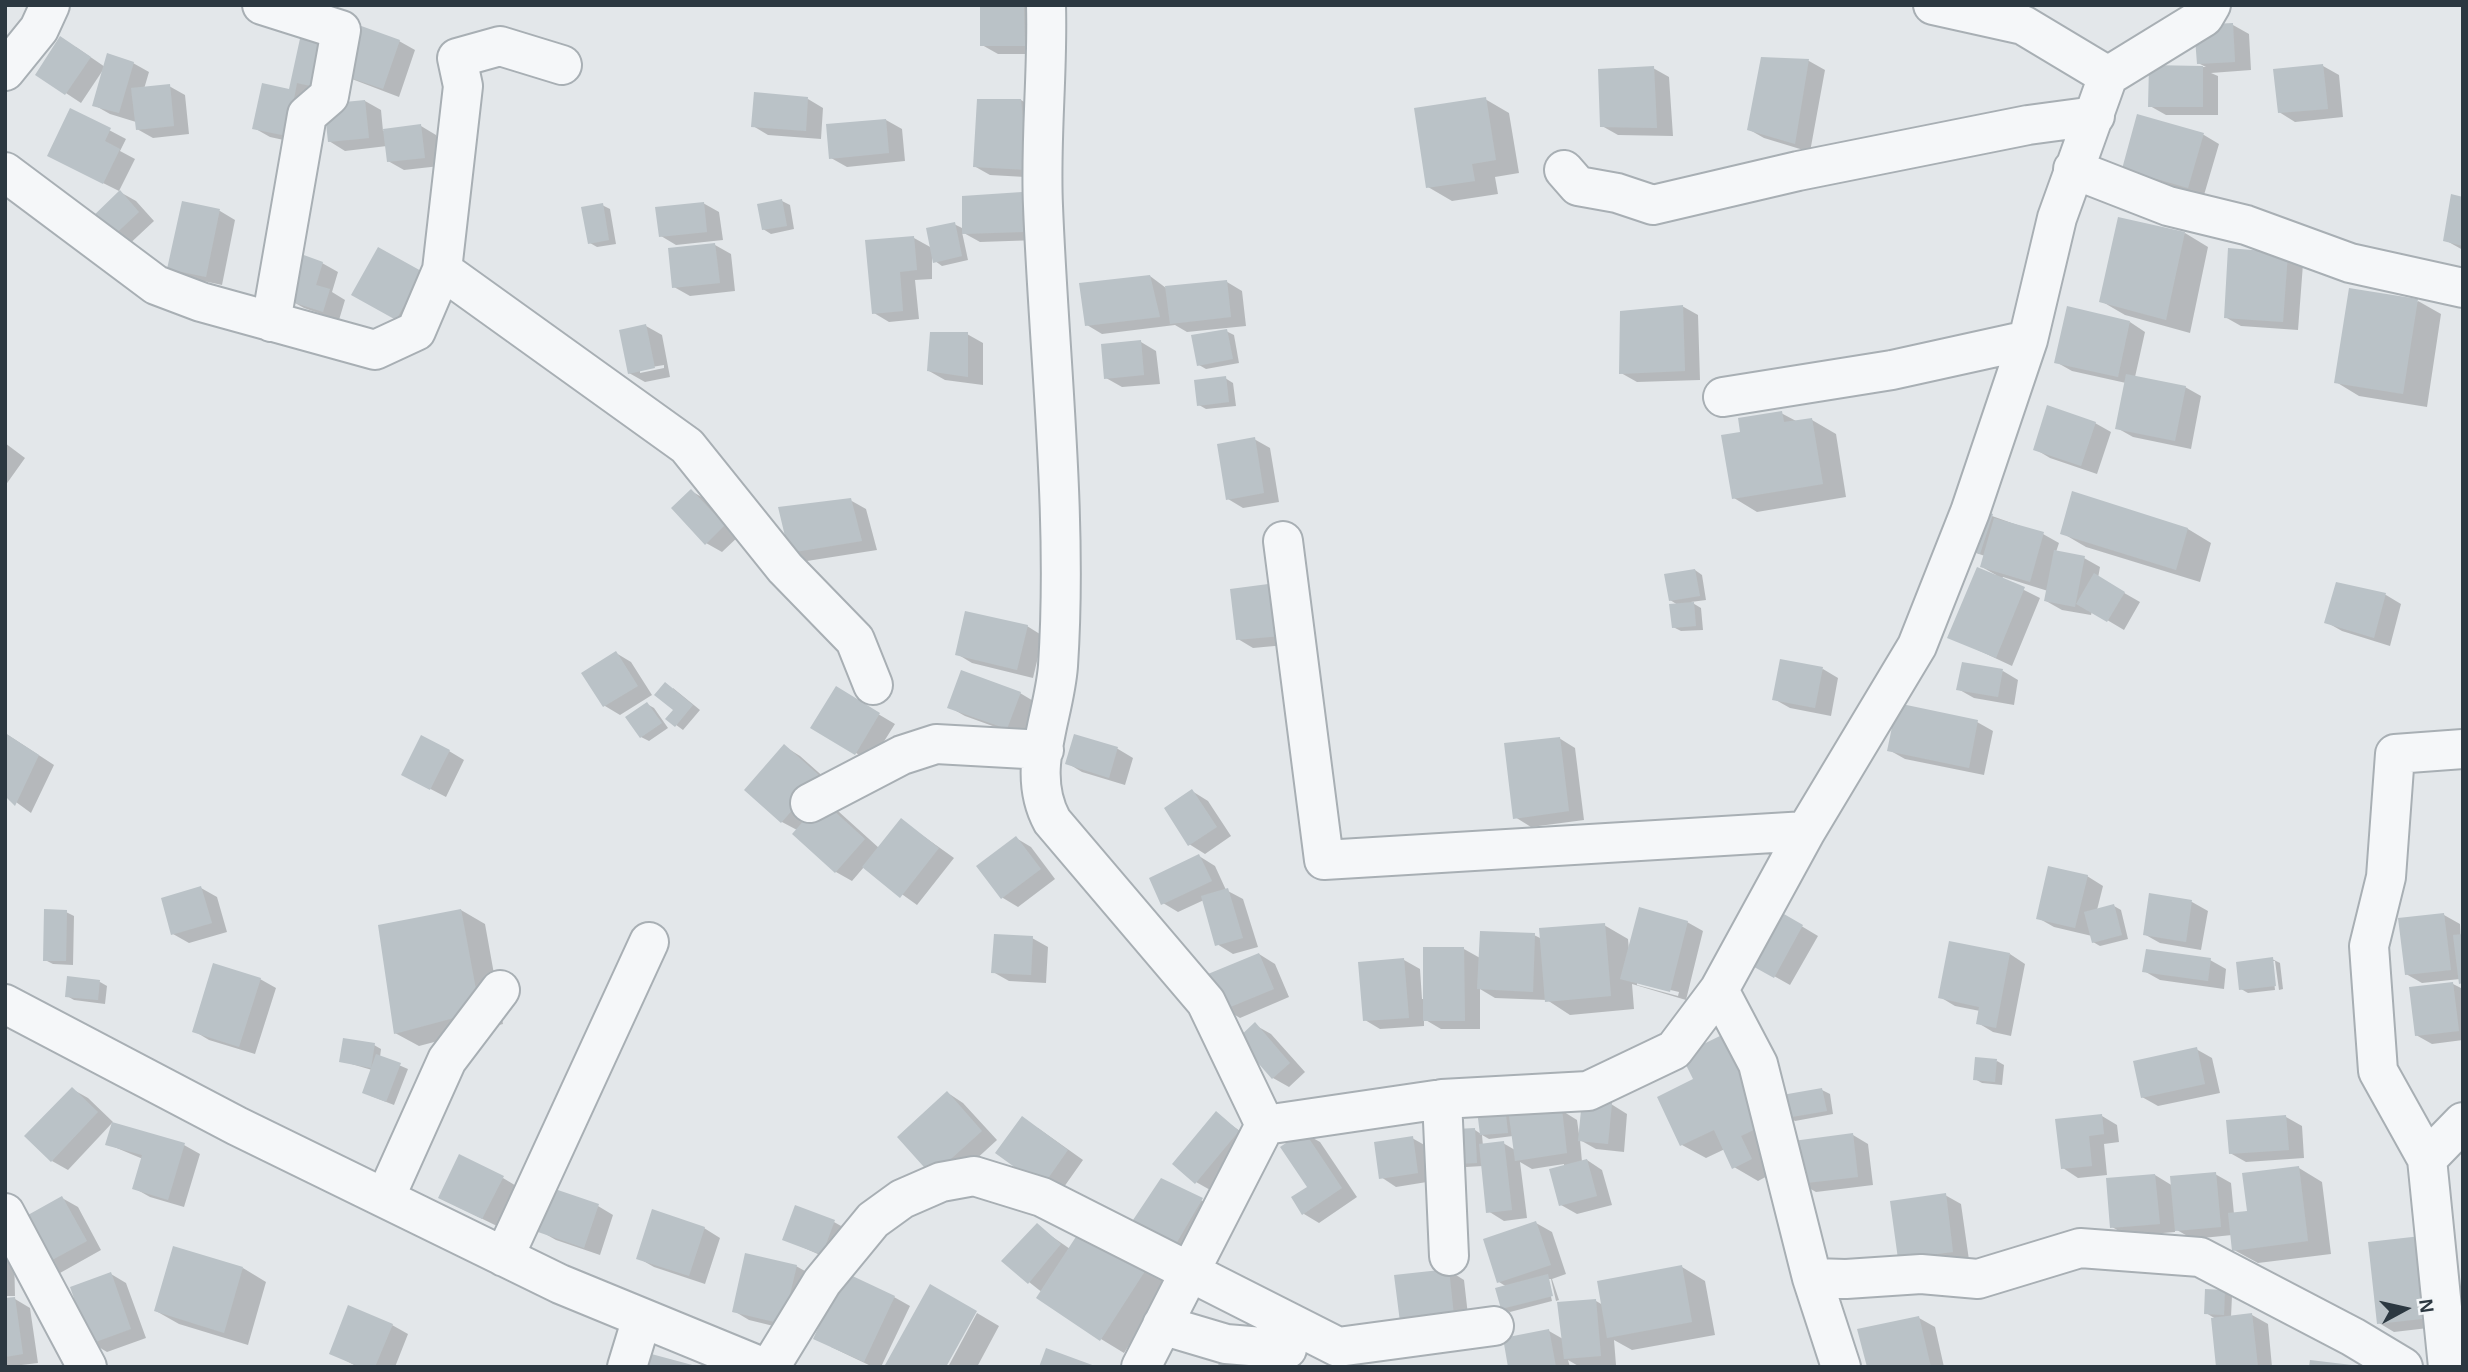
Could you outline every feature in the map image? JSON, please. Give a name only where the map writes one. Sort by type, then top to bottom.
[{"type":"street","points":[[5,71],[38,29],[50,5]]},
{"type":"street","points":[[262,5],[341,30],[329,96],[307,115],[271,322]]},
{"type":"street","points":[[1046,5],[1043,202],[1060,562],[1058,669],[1039,775],[1041,800],[1052,821],[1206,1002],[1265,1125]]},
{"type":"street","points":[[1933,5],[2023,25],[2108,76]]},
{"type":"street","points":[[1265,1125],[1442,1099],[1588,1091],[1674,1050],[1719,990],[1806,831],[1917,646],[1970,512],[2028,340],[2057,218],[2108,76],[2204,17],[2211,5]]},
{"type":"street","points":[[5,172],[156,285],[201,302],[375,350],[416,331],[442,271],[463,86],[457,58],[500,46],[562,65]]},
{"type":"street","points":[[1564,170],[1578,186],[1617,193],[1653,205],[1798,171],[2028,125],[2095,116]]},
{"type":"street","points":[[2073,169],[2168,206],[2246,225],[2350,263],[2463,289]]},
{"type":"street","points":[[442,271],[687,446],[785,568],[855,640],[873,685]]},
{"type":"street","points":[[1723,397],[1892,370],[2028,340]]},
{"type":"street","points":[[1283,541],[1324,860],[1806,831]]},
{"type":"street","points":[[810,803],[902,755],[936,744],[1044,750]]},
{"type":"street","points":[[2448,1367],[2427,1159],[2378,1072],[2369,946],[2386,877],[2395,754],[2463,749]]},
{"type":"street","points":[[505,1257],[649,942]]},
{"type":"street","points":[[385,1198],[447,1060],[500,990]]},
{"type":"street","points":[[1719,990],[1758,1064],[1812,1278],[1841,1367]]},
{"type":"street","points":[[5,1004],[237,1126],[560,1284],[762,1367]]},
{"type":"street","points":[[1442,1099],[1449,1256]]},
{"type":"street","points":[[2427,1159],[2463,1122]]},
{"type":"street","points":[[1141,1367],[1265,1125]]},
{"type":"street","points":[[771,1367],[822,1282],[873,1220],[902,1199],[941,1182],[974,1176],[1042,1198],[1338,1348],[1494,1326]]},
{"type":"street","points":[[5,1213],[87,1367]]},
{"type":"street","points":[[1812,1278],[1846,1279],[1921,1274],[1978,1279],[2080,1248],[2200,1257],[2353,1337],[2403,1367]]},
{"type":"street","points":[[627,1367],[642,1318]]},
{"type":"street","points":[[1162,1325],[1226,1344],[1287,1349]]},
{"type":"building","points":[[980,5],[1024,5],[1025,46],[980,46]]},
{"type":"building","points":[[353,23],[400,40],[383,89],[336,73]]},
{"type":"building","points":[[2233,23],[2235,62],[2197,64],[2194,25]]},
{"type":"building","points":[[301,34],[334,41],[324,89],[297,83],[287,136],[252,129],[262,83],[289,89]]},
{"type":"building","points":[[60,36],[91,57],[65,95],[35,75]]},
{"type":"building","points":[[107,53],[134,62],[119,113],[92,106]]},
{"type":"building","points":[[1761,57],[1809,59],[1795,144],[1747,130]]},
{"type":"building","points":[[2323,64],[2328,109],[2278,113],[2273,69]]},
{"type":"building","points":[[2149,65],[2203,66],[2203,107],[2148,107]]},
{"type":"building","points":[[1654,66],[1657,128],[1600,127],[1598,69]]},
{"type":"building","points":[[170,84],[174,126],[136,130],[131,88]]},
{"type":"building","points":[[754,92],[808,97],[806,131],[751,127]]},
{"type":"building","points":[[1486,97],[1496,160],[1472,164],[1475,181],[1426,188],[1414,108]]},
{"type":"building","points":[[977,99],[1021,99],[1028,170],[973,167]]},
{"type":"building","points":[[365,100],[369,138],[328,142],[324,104]]},
{"type":"building","points":[[70,108],[111,128],[105,141],[120,149],[103,184],[47,156]]},
{"type":"building","points":[[2137,114],[2204,133],[2188,188],[2122,169]]},
{"type":"building","points":[[886,119],[889,153],[829,159],[826,124]]},
{"type":"building","points":[[421,124],[425,158],[387,162],[383,129]]},
{"type":"building","points":[[120,190],[139,212],[107,242],[88,221]]},
{"type":"building","points":[[1022,192],[1023,232],[962,234],[962,196]]},
{"type":"building","points":[[2451,194],[2463,197],[2463,246],[2443,241]]},
{"type":"building","points":[[782,199],[787,226],[762,230],[757,204]]},
{"type":"building","points":[[182,201],[220,209],[206,277],[167,269]]},
{"type":"building","points":[[704,202],[707,232],[659,237],[655,207]]},
{"type":"building","points":[[603,203],[609,240],[588,244],[581,207]]},
{"type":"building","points":[[2118,217],[2185,232],[2166,320],[2099,302]]},
{"type":"building","points":[[955,222],[962,256],[933,263],[926,228]]},
{"type":"building","points":[[914,236],[917,270],[900,272],[903,311],[872,314],[865,240]]},
{"type":"building","points":[[715,243],[720,283],[672,288],[668,248]]},
{"type":"building","points":[[378,247],[423,272],[396,320],[351,295]]},
{"type":"building","points":[[2228,248],[2288,253],[2283,322],[2224,318]]},
{"type":"building","points":[[301,254],[323,262],[316,285],[330,289],[323,312],[286,300]]},
{"type":"building","points":[[1150,275],[1160,317],[1085,326],[1079,283]]},
{"type":"building","points":[[1227,280],[1231,317],[1170,324],[1165,286]]},
{"type":"building","points":[[2349,288],[2418,299],[2403,394],[2334,383]]},
{"type":"building","points":[[1683,305],[1685,371],[1619,374],[1620,311]]},
{"type":"building","points":[[2067,306],[2130,321],[2118,377],[2054,363]]},
{"type":"building","points":[[646,324],[655,368],[628,374],[619,330]]},
{"type":"building","points":[[1227,329],[1233,359],[1197,366],[1191,335]]},
{"type":"building","points":[[930,332],[968,332],[968,377],[927,371]]},
{"type":"building","points":[[1141,340],[1144,375],[1104,379],[1101,344]]},
{"type":"building","points":[[2126,374],[2186,386],[2175,441],[2115,429]]},
{"type":"building","points":[[1226,376],[1229,402],[1197,406],[1194,380]]},
{"type":"building","points":[[2047,405],[2096,422],[2081,466],[2033,450]]},
{"type":"building","points":[[1782,411],[1784,422],[1812,418],[1823,484],[1732,499],[1721,435],[1740,432],[1738,418]]},
{"type":"building","points":[[1255,437],[1264,493],[1226,500],[1217,444]]},
{"type":"building","points":[[691,489],[725,525],[705,545],[671,508]]},
{"type":"building","points":[[2072,491],[2188,528],[2176,570],[2060,534]]},
{"type":"building","points":[[851,498],[862,541],[789,553],[778,507]]},
{"type":"building","points":[[1973,508],[1993,514],[1980,554],[1960,547]]},
{"type":"building","points":[[1994,518],[2044,532],[2030,582],[1980,567]]},
{"type":"building","points":[[2054,550],[2085,556],[2075,607],[2044,601]]},
{"type":"building","points":[[1977,567],[2025,587],[1996,658],[1947,638]]},
{"type":"building","points":[[1695,569],[1700,596],[1669,601],[1664,574]]},
{"type":"building","points":[[2094,573],[2125,592],[2107,622],[2076,604]]},
{"type":"building","points":[[2336,582],[2386,593],[2374,638],[2324,623]]},
{"type":"building","points":[[1276,583],[1281,636],[1236,640],[1230,589]]},
{"type":"building","points":[[1694,602],[1696,626],[1672,628],[1669,604]]},
{"type":"building","points":[[965,611],[1028,625],[1017,670],[955,655]]},
{"type":"building","points":[[616,651],[638,686],[603,707],[581,673]]},
{"type":"building","points":[[1780,659],[1823,667],[1815,708],[1772,700]]},
{"type":"building","points":[[1962,662],[2003,669],[1998,697],[1956,690]]},
{"type":"building","points":[[961,670],[1021,692],[1007,729],[947,708]]},
{"type":"building","points":[[665,682],[693,705],[675,727],[665,719],[673,710],[654,695]]},
{"type":"building","points":[[836,686],[880,713],[855,755],[810,728]]},
{"type":"building","points":[[647,702],[662,723],[640,738],[625,717]]},
{"type":"building","points":[[1897,703],[1978,720],[1969,768],[1887,751]]},
{"type":"building","points":[[5,733],[39,755],[15,806],[5,796]]},
{"type":"building","points":[[1074,734],[1118,747],[1109,778],[1065,764]]},
{"type":"building","points":[[421,735],[450,750],[430,790],[401,775]]},
{"type":"building","points":[[1560,737],[1569,811],[1513,819],[1504,743]]},
{"type":"building","points":[[784,744],[821,777],[781,823],[744,790]]},
{"type":"building","points":[[1192,789],[1217,827],[1188,846],[1164,808]]},
{"type":"building","points":[[822,800],[865,839],[835,873],[792,834]]},
{"type":"building","points":[[901,818],[939,848],[900,898],[862,867]]},
{"type":"building","points":[[1016,836],[1041,869],[1001,899],[976,866]]},
{"type":"building","points":[[1199,854],[1212,881],[1161,905],[1149,878]]},
{"type":"building","points":[[2048,866],[2088,875],[2075,928],[2036,919]]},
{"type":"building","points":[[201,886],[212,923],[171,935],[161,898]]},
{"type":"building","points":[[1228,888],[1243,938],[1215,946],[1201,896]]},
{"type":"building","points":[[2149,893],[2192,900],[2186,942],[2143,935]]},
{"type":"building","points":[[2114,904],[2122,935],[2092,943],[2084,912]]},
{"type":"building","points":[[1639,907],[1688,921],[1670,992],[1620,979]]},
{"type":"building","points":[[44,909],[67,910],[66,961],[43,961]]},
{"type":"building","points":[[461,909],[480,1011],[394,1034],[378,925]]},
{"type":"building","points":[[1777,910],[1803,925],[1774,978],[1747,963]]},
{"type":"building","points":[[2444,913],[2451,970],[2405,975],[2398,918]]},
{"type":"building","points":[[1605,923],[1611,996],[1545,1002],[1539,928]]},
{"type":"building","points":[[1480,931],[1535,933],[1533,992],[1477,989]]},
{"type":"building","points":[[994,934],[1033,936],[1031,975],[991,973]]},
{"type":"building","points":[[2463,934],[2463,983],[2459,984],[2453,935]]},
{"type":"building","points":[[1949,941],[2010,953],[1996,1028],[1976,1024],[1979,1007],[1938,998]]},
{"type":"building","points":[[1423,947],[1464,947],[1465,1021],[1423,1021]]},
{"type":"building","points":[[2146,949],[2211,958],[2208,981],[2142,972]]},
{"type":"building","points":[[1259,953],[1274,989],[1223,1010],[1208,974]]},
{"type":"building","points":[[2273,957],[2276,986],[2239,990],[2236,962]]},
{"type":"building","points":[[1404,958],[1409,1018],[1363,1021],[1358,962]]},
{"type":"building","points":[[213,963],[261,978],[239,1047],[192,1032]]},
{"type":"building","points":[[67,976],[100,980],[98,1000],[65,997]]},
{"type":"building","points":[[2453,982],[2459,1031],[2415,1036],[2409,987]]},
{"type":"building","points":[[1255,1022],[1290,1063],[1272,1079],[1237,1039]]},
{"type":"building","points":[[1724,1034],[1766,1124],[1741,1136],[1752,1159],[1732,1169],[1714,1130],[1680,1146],[1657,1097],[1693,1079],[1681,1055]]},
{"type":"building","points":[[343,1038],[375,1043],[371,1068],[339,1062]]},
{"type":"building","points":[[2197,1047],[2205,1084],[2141,1098],[2133,1061]]},
{"type":"building","points":[[376,1054],[401,1063],[386,1102],[362,1093]]},
{"type":"building","points":[[1975,1057],[1997,1059],[1995,1082],[1973,1080]]},
{"type":"building","points":[[72,1087],[98,1112],[51,1162],[24,1136]]},
{"type":"building","points":[[1822,1088],[1827,1111],[1786,1118],[1782,1095]]},
{"type":"building","points":[[947,1091],[982,1131],[932,1176],[897,1137]]},
{"type":"building","points":[[1582,1100],[1612,1103],[1608,1144],[1578,1141]]},
{"type":"building","points":[[1505,1106],[1508,1133],[1480,1135],[1477,1110]]},
{"type":"building","points":[[1562,1109],[1567,1153],[1515,1161],[1509,1116]]},
{"type":"building","points":[[1216,1111],[1239,1131],[1195,1184],[1172,1164]]},
{"type":"building","points":[[2102,1114],[2104,1134],[2089,1136],[2092,1166],[2061,1169],[2055,1119]]},
{"type":"building","points":[[2286,1115],[2289,1150],[2229,1154],[2226,1120]]},
{"type":"building","points":[[1022,1116],[1068,1150],[1042,1187],[995,1153]]},
{"type":"building","points":[[112,1122],[185,1143],[168,1200],[132,1189],[142,1155],[105,1145]]},
{"type":"building","points":[[1475,1128],[1477,1163],[1456,1164],[1455,1129]]},
{"type":"building","points":[[1304,1131],[1342,1188],[1302,1215],[1291,1197],[1307,1187],[1280,1147]]},
{"type":"building","points":[[1853,1133],[1858,1177],[1798,1184],[1793,1141]]},
{"type":"building","points":[[1413,1136],[1418,1173],[1379,1179],[1374,1142]]},
{"type":"building","points":[[1504,1141],[1512,1210],[1486,1213],[1479,1144]]},
{"type":"building","points":[[459,1154],[504,1176],[482,1219],[438,1198]]},
{"type":"building","points":[[1587,1159],[1597,1196],[1559,1206],[1549,1169]]},
{"type":"building","points":[[2299,1166],[2308,1241],[2232,1251],[2228,1213],[2247,1211],[2242,1173]]},
{"type":"building","points":[[2216,1172],[2221,1227],[2175,1231],[2170,1176]]},
{"type":"building","points":[[2155,1174],[2160,1224],[2110,1228],[2106,1178]]},
{"type":"building","points":[[1161,1178],[1203,1198],[1173,1249],[1131,1223]]},
{"type":"building","points":[[552,1188],[599,1204],[584,1248],[538,1232]]},
{"type":"building","points":[[1946,1193],[1953,1252],[1898,1259],[1890,1201]]},
{"type":"building","points":[[62,1196],[87,1241],[43,1265],[19,1220]]},
{"type":"building","points":[[795,1205],[835,1220],[822,1255],[782,1240]]},
{"type":"building","points":[[652,1209],[705,1227],[689,1276],[636,1259]]},
{"type":"building","points":[[1536,1221],[1551,1265],[1497,1283],[1483,1239]]},
{"type":"building","points":[[1037,1223],[1061,1244],[1028,1284],[1001,1261]]},
{"type":"building","points":[[1083,1226],[1147,1268],[1100,1341],[1036,1298]]},
{"type":"building","points":[[2421,1236],[2430,1318],[2377,1324],[2368,1242]]},
{"type":"building","points":[[173,1246],[243,1267],[224,1333],[154,1311]]},
{"type":"building","points":[[745,1253],[797,1265],[783,1324],[732,1312]]},
{"type":"building","points":[[1682,1265],[1692,1322],[1607,1338],[1597,1281]]},
{"type":"building","points":[[1449,1269],[1454,1316],[1400,1322],[1394,1275]]},
{"type":"building","points":[[111,1272],[131,1329],[90,1344],[70,1287]]},
{"type":"building","points":[[844,1272],[895,1296],[864,1362],[813,1339]]},
{"type":"building","points":[[1548,1274],[1553,1296],[1501,1309],[1495,1288]]},
{"type":"building","points":[[930,1284],[977,1311],[946,1367],[888,1367],[885,1365]]},
{"type":"building","points":[[2205,1289],[2225,1290],[2224,1315],[2204,1314]]},
{"type":"building","points":[[15,1297],[23,1354],[5,1357],[5,1298]]},
{"type":"building","points":[[1596,1299],[1601,1356],[1564,1359],[1557,1302]]},
{"type":"building","points":[[348,1305],[393,1324],[375,1367],[360,1367],[329,1354]]},
{"type":"building","points":[[2252,1313],[2258,1367],[2216,1367],[2211,1318]]},
{"type":"building","points":[[1919,1316],[1931,1367],[1867,1367],[1857,1329]]},
{"type":"building","points":[[1549,1329],[1556,1367],[1508,1367],[1503,1338]]},
{"type":"building","points":[[1046,1348],[1095,1366],[1095,1367],[1039,1367]]},
{"type":"building","points":[[644,1352],[696,1366],[696,1367],[640,1367]]},
{"type":"building","points":[[1224,1354],[1250,1367],[1217,1367]]},
{"type":"building","points":[[2310,1360],[2352,1365],[2352,1367],[2309,1367]]}]
